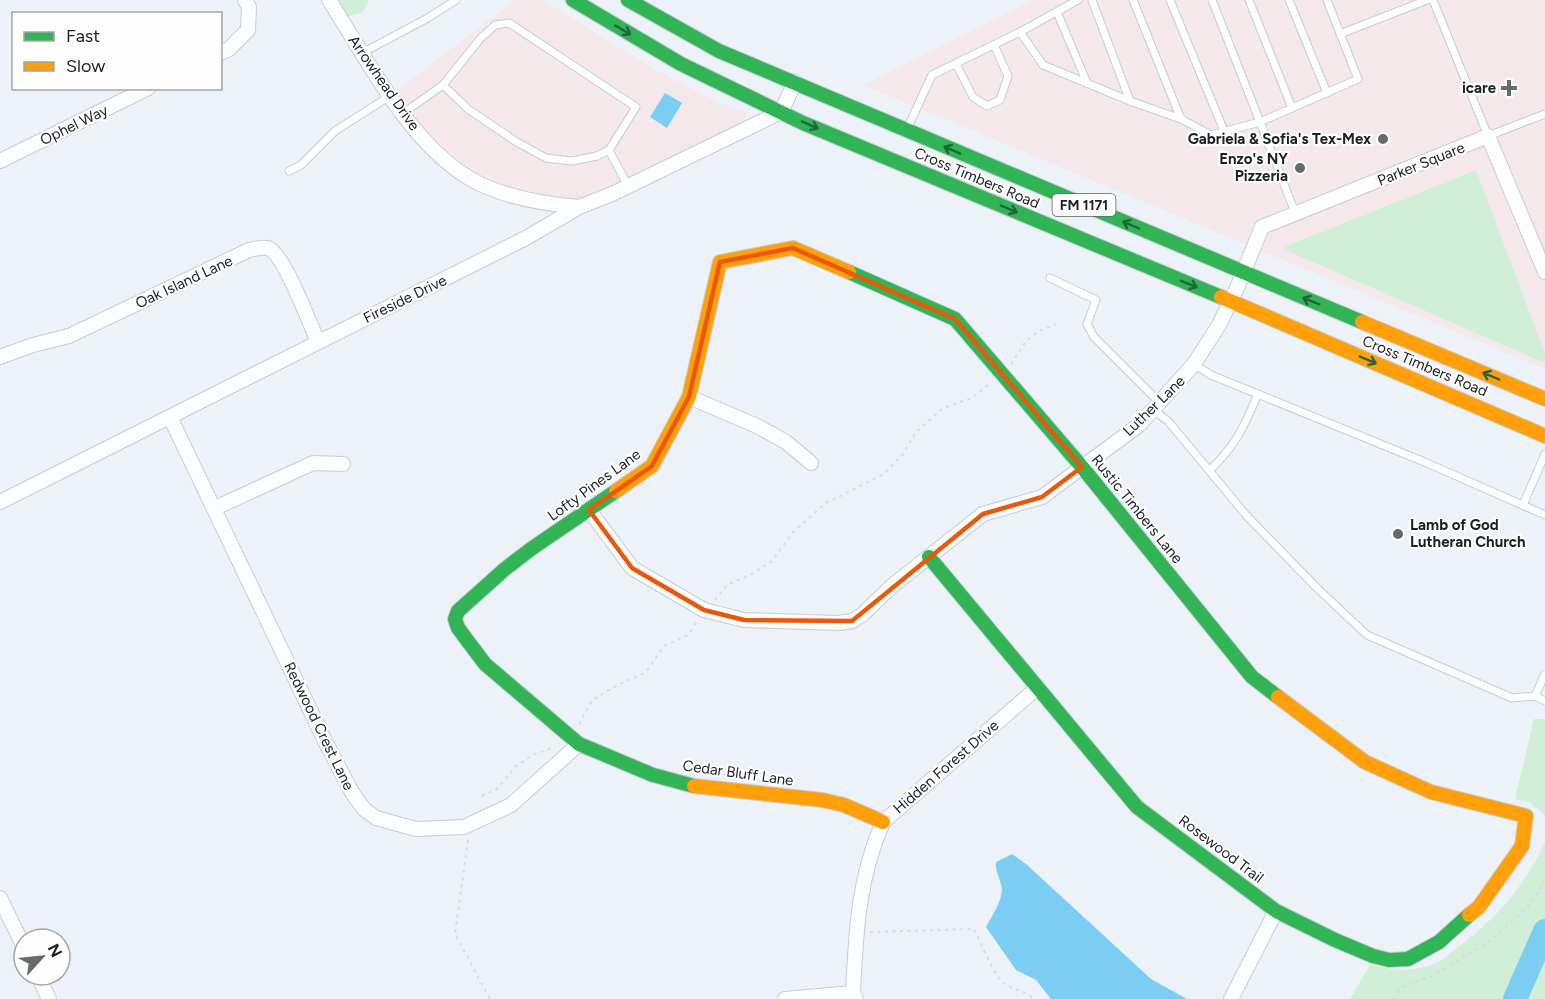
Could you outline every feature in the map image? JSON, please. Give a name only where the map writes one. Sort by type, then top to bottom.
[{"type":"street","points":[[222,52],[229,49],[248,30],[249,7],[245,0]]},
{"type":"street","name":"Arrowhead Drive","points":[[329,0],[402,114],[448,164],[471,180],[512,196],[551,205],[579,207]]},
{"type":"street","name":"Cross Timbers Road","points":[[573,0],[681,64],[781,112],[1545,435]]},
{"type":"street","name":"Cross Timbers Road","points":[[628,0],[719,51],[1545,399]]},
{"type":"street","points":[[781,112],[795,82]]},
{"type":"street","name":"Ophel Way","points":[[0,160],[144,90]]},
{"type":"street","name":"Fireside Drive","points":[[0,502],[526,238],[579,207],[628,186],[781,112]]},
{"type":"street","points":[[1488,136],[1545,272]]},
{"type":"street","name":"Parker Square","points":[[1243,273],[1262,227],[1488,136]]},
{"type":"street","name":"Oak Island Lane","points":[[0,357],[33,345],[69,336],[249,250],[258,248],[267,248],[275,253],[284,266],[318,342]]},
{"type":"street","name":"Rustic Timbers Lane","points":[[720,262],[793,248],[955,319],[1082,467],[1252,677],[1365,762],[1431,792],[1526,816]]},
{"type":"street","name":"Lofty Pines Lane","points":[[458,628],[455,619],[458,611],[467,601],[531,549],[652,466],[689,398],[720,262]]},
{"type":"street","name":"Luther Lane","points":[[589,510],[632,568],[704,610],[744,620],[838,623],[852,621],[862,615],[892,586],[983,514],[1042,497],[1139,425],[1194,364],[1219,325],[1243,273]]},
{"type":"street","points":[[689,398],[757,426],[786,442],[811,463]]},
{"type":"street","name":"Redwood Crest Lane","points":[[170,417],[325,741],[353,794],[364,809],[376,818],[416,829],[464,827],[511,805],[574,739]]},
{"type":"street","points":[[215,508],[313,463],[343,464]]},
{"type":"street","name":"Rosewood Trail","points":[[929,557],[1137,807],[1276,911],[1335,940],[1373,956],[1389,960],[1408,959],[1439,942],[1479,907],[1522,846],[1526,816]]},
{"type":"street","name":"Cedar Bluff Lane","points":[[458,628],[485,664],[574,739],[653,776],[693,786],[844,804],[883,822]]},
{"type":"street","name":"Hidden Forest Drive","points":[[854,996],[856,931],[862,888],[870,851],[883,822],[1038,687]]},
{"type":"street","points":[[0,898],[14,927]]},
{"type":"street","points":[[1231,999],[1276,911]]},
{"type":"street","points":[[785,999],[854,996]]},
{"type":"lane","points":[[362,52],[426,19],[456,0]]},
{"type":"lane","points":[[907,129],[932,75],[1020,32],[1078,0]]},
{"type":"lane","points":[[1092,0],[1130,101]]},
{"type":"lane","points":[[1133,0],[1181,119]]},
{"type":"lane","points":[[1170,0],[1224,131]]},
{"type":"lane","points":[[1212,0],[1296,215]]},
{"type":"lane","points":[[1249,0],[1292,108]]},
{"type":"lane","points":[[1289,0],[1327,93]]},
{"type":"lane","points":[[1020,32],[1043,64],[1130,101],[1181,119],[1211,135],[1260,122],[1358,79],[1328,0]]},
{"type":"lane","points":[[1340,34],[1426,0]]},
{"type":"lane","points":[[1433,0],[1488,136],[1545,114]]},
{"type":"lane","points":[[1057,12],[1087,83]]},
{"type":"lane","points":[[402,114],[443,85],[495,24],[509,22],[636,107],[609,150],[597,156],[572,161],[546,158],[514,141],[478,115],[443,85]]},
{"type":"lane","points":[[956,64],[973,97],[987,106],[1000,100],[1008,76],[994,45]]},
{"type":"lane","points":[[290,171],[301,165],[335,131],[390,96]]},
{"type":"lane","points":[[609,150],[628,186]]},
{"type":"lane","points":[[1050,278],[1096,300],[1087,324],[1094,337],[1157,407],[1246,515],[1317,588],[1367,635],[1512,698],[1535,696],[1545,701]]},
{"type":"lane","points":[[1194,364],[1211,375],[1545,515]]},
{"type":"lane","points":[[1210,471],[1229,452],[1258,394]]},
{"type":"lane","points":[[1523,505],[1545,454]]},
{"type":"lane","points":[[1535,696],[1545,674]]},
{"type":"path","points":[[482,796],[497,789],[516,766],[534,754],[574,739],[578,726],[592,700],[646,672],[664,646],[688,635],[704,610],[727,585],[752,574],[772,561],[793,532],[826,503],[884,474],[903,454],[916,432],[943,408],[972,398],[1013,362],[1026,341],[1039,331],[1056,324]]},
{"type":"path","points":[[464,827],[469,836],[455,934],[490,999]]},
{"type":"path","points":[[1393,999],[1402,987],[1434,975],[1490,941],[1532,903],[1545,880]]},
{"type":"path","points":[[856,931],[974,929],[982,948],[1003,983],[1025,991],[1034,999]]},
{"type":"highlighted area","points":[[793,248],[955,319],[1082,467],[1042,497],[983,514],[852,621],[744,620],[704,610],[632,568],[589,510],[652,466],[689,397],[720,262]]},
{"type":"shaded area","points":[[515,0],[543,0],[655,70],[722,104],[747,112],[743,123],[594,195],[571,200],[505,189],[482,179],[452,160],[410,116],[395,92]]},
{"type":"shaded area","points":[[1033,0],[1545,0],[1545,369],[864,85]]},
{"type":"green space","points":[[333,0],[369,0],[363,12],[346,17]]},
{"type":"green space","points":[[1476,170],[1545,354],[1545,363],[1281,248]]},
{"type":"green space","points":[[1534,719],[1545,719],[1545,815],[1529,802],[1515,799]]},
{"type":"green space","points":[[1545,842],[1545,999],[1350,999],[1370,965],[1402,970],[1425,967],[1440,961],[1471,937],[1508,901],[1528,874]]},
{"type":"water","points":[[665,93],[682,103],[667,128],[650,117]]},
{"type":"water","points":[[1012,854],[1026,864],[1151,979],[1187,999],[1051,999],[1036,980],[1016,970],[986,927],[996,909],[1002,890],[996,862]]},
{"type":"waterway","points":[[1515,999],[1545,931]]},
{"type":"traffic: fast","points":[[573,0],[681,64],[803,123],[1221,297]]},
{"type":"traffic: fast","points":[[628,0],[719,51],[1362,322]]},
{"type":"traffic: fast","points":[[849,272],[955,319],[1082,467],[1252,677],[1278,697]]},
{"type":"traffic: fast","points":[[616,491],[505,569],[458,611],[455,619],[458,628],[485,664],[579,744],[653,775],[694,786]]},
{"type":"traffic: fast","points":[[929,557],[1137,807],[1276,911],[1335,940],[1373,956],[1389,960],[1408,959],[1439,942],[1469,915]]},
{"type":"traffic: slow","points":[[616,491],[652,466],[689,397],[720,262],[793,248],[849,272]]},
{"type":"traffic: slow","points":[[1221,297],[1545,436]]},
{"type":"traffic: slow","points":[[1362,322],[1545,399]]},
{"type":"traffic: slow","points":[[1278,697],[1365,762],[1431,792],[1526,816],[1522,846],[1479,907],[1469,915]]},
{"type":"traffic: slow","points":[[694,786],[822,800],[844,805],[883,822]]},
{"type":"place","name":"icare","points":[[1509,88]]},
{"type":"place","name":"Gabriela & Sofia's Tex-Mex","points":[[1383,139]]},
{"type":"place","name":"Enzo's NY Pizzeria","points":[[1300,168]]},
{"type":"place","name":"Lamb of God Lutheran Church","points":[[1398,534]]}]
